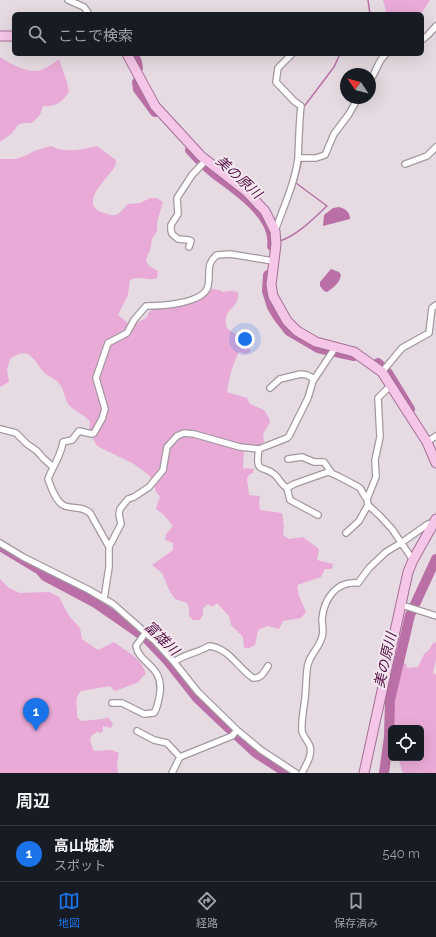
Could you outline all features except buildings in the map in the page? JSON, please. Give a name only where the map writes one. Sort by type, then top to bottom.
[{"type":"main road","points":[[0,36],[12,36]]},
{"type":"main road","points":[[128,56],[155,106],[206,160],[246,191],[265,211],[275,231],[276,244],[271,284],[273,296],[287,321],[297,331],[316,342],[354,352],[382,372],[427,442],[436,463]]},
{"type":"main road","points":[[364,773],[405,606],[408,572],[413,560],[436,520]]},
{"type":"street","points":[[68,0],[84,7],[88,12]]},
{"type":"street","points":[[424,38],[436,26]]},
{"type":"street","points":[[275,231],[288,195],[298,158],[301,106],[294,101],[276,82],[278,68],[290,56]]},
{"type":"street","points":[[376,72],[380,60],[384,56]]},
{"type":"street","points":[[298,158],[316,158],[325,155],[334,134],[355,104]]},
{"type":"street","points":[[405,164],[427,156],[436,147]]},
{"type":"street","points":[[189,247],[191,241],[182,240],[175,236],[171,230],[178,214],[177,198],[192,175],[206,160]]},
{"type":"street","points":[[109,547],[90,512],[87,510],[65,506],[60,503],[48,479],[53,467],[56,465],[63,442],[72,440],[79,431],[92,434],[99,426],[105,406],[96,378],[108,343],[127,334],[134,320],[146,306],[174,304],[191,300],[206,293],[208,287],[210,261],[217,255],[230,254],[273,261]]},
{"type":"street","points":[[382,372],[402,348],[429,333],[432,308],[436,305]]},
{"type":"street","points":[[104,599],[109,567],[109,547],[121,524],[119,514],[120,509],[128,499],[134,497],[149,487],[159,476],[163,470],[167,447],[177,436],[184,433],[194,434],[240,447],[259,449],[290,436],[308,398],[314,379],[335,348]]},
{"type":"street","points":[[270,388],[280,379],[301,374],[314,379]]},
{"type":"street","points":[[367,499],[376,477],[375,460],[380,437],[378,398],[390,385]]},
{"type":"street","points":[[0,429],[16,433],[53,467]]},
{"type":"street","points":[[427,442],[436,436]]},
{"type":"street","points":[[259,449],[257,462],[260,468],[276,476],[281,484],[287,488],[288,497],[290,500],[318,515]]},
{"type":"street","points":[[288,459],[302,457],[314,462],[324,462],[331,472],[358,487],[367,499],[368,505],[380,516],[413,560]]},
{"type":"street","points":[[287,488],[294,484],[331,472]]},
{"type":"street","points":[[346,533],[359,521],[368,505]]},
{"type":"street","points":[[302,773],[311,754],[311,749],[302,732],[302,714],[307,678],[306,669],[322,635],[322,621],[325,605],[333,590],[345,583],[358,583],[378,558],[415,532],[436,520]]},
{"type":"street","points":[[0,551],[2,544],[23,557],[113,604],[146,632],[174,662],[207,702],[237,730],[260,750],[295,773]]},
{"type":"street","points":[[405,606],[436,616]]},
{"type":"street","points":[[112,703],[122,704],[144,714],[154,713],[156,710],[160,696],[160,681],[155,670],[137,651],[136,646],[146,632]]},
{"type":"street","points":[[174,662],[192,653],[202,651],[209,646],[222,651],[234,659],[242,669],[253,678],[262,676],[268,666]]},
{"type":"street","points":[[172,773],[180,757],[232,736],[237,730]]},
{"type":"street","points":[[137,731],[154,740],[167,743],[180,757]]},
{"type":"shaded area","points":[[383,0],[430,0],[422,12],[385,12],[386,11]]},
{"type":"shaded area","points":[[0,57],[7,62],[26,70],[35,71],[45,69],[59,59],[69,92],[58,104],[43,106],[40,115],[32,123],[23,123],[18,125],[11,134],[0,142]]},
{"type":"shaded area","points":[[51,146],[62,150],[68,150],[97,146],[116,160],[113,170],[100,186],[93,198],[93,204],[99,211],[116,215],[128,204],[140,203],[150,198],[157,198],[163,202],[157,222],[157,231],[152,239],[150,251],[146,260],[149,266],[158,271],[157,278],[138,278],[130,280],[128,295],[118,315],[128,323],[138,322],[146,318],[149,312],[153,310],[191,302],[203,296],[211,289],[220,290],[222,292],[238,292],[237,302],[227,315],[226,327],[237,335],[251,351],[247,354],[239,352],[231,372],[227,392],[247,398],[250,404],[264,410],[270,422],[263,434],[264,442],[259,446],[246,446],[244,450],[243,468],[254,469],[253,473],[249,475],[247,479],[249,495],[260,496],[260,510],[282,513],[284,526],[283,535],[289,539],[303,537],[319,549],[317,560],[333,564],[332,569],[325,569],[321,577],[297,585],[299,596],[306,612],[301,618],[283,621],[279,629],[268,626],[258,630],[255,645],[249,648],[244,648],[243,637],[231,625],[229,616],[217,603],[212,607],[208,604],[203,608],[203,614],[200,620],[193,620],[189,616],[189,608],[187,603],[175,599],[170,592],[162,573],[152,565],[173,550],[173,543],[165,540],[166,534],[173,526],[163,514],[156,509],[160,497],[156,492],[149,475],[134,464],[97,446],[89,431],[90,422],[86,417],[69,405],[59,383],[46,374],[28,354],[23,353],[10,359],[7,370],[9,382],[0,387],[0,159],[16,159],[34,151]]},
{"type":"shaded area","points":[[339,207],[347,211],[350,219],[323,226],[324,215],[333,208]]},
{"type":"shaded area","points":[[331,269],[339,272],[341,275],[338,283],[327,292],[320,286],[320,282]]},
{"type":"shaded area","points":[[0,579],[9,588],[20,593],[49,592],[59,597],[69,616],[80,628],[82,639],[98,650],[114,642],[133,655],[141,663],[146,674],[139,682],[115,691],[110,686],[81,691],[77,697],[77,717],[81,721],[103,719],[108,717],[113,724],[111,728],[103,726],[103,731],[101,733],[97,732],[91,736],[90,741],[94,751],[112,750],[119,753],[117,764],[118,773],[0,773]]},
{"type":"shaded area","points":[[436,642],[436,659],[433,673],[436,675],[436,773],[403,773],[399,761],[424,761],[424,725],[390,725],[392,694],[401,662],[406,664],[407,668],[418,667],[424,654],[429,650],[433,643]]},
{"type":"waterway","points":[[368,0],[370,12]]},
{"type":"waterway","name":"美の原川","points":[[134,56],[138,68]]},
{"type":"waterway","points":[[303,108],[334,67],[339,56]]},
{"type":"waterway","name":"美の原川","points":[[137,82],[138,89],[155,112]]},
{"type":"waterway","name":"美の原川","points":[[190,150],[208,169],[253,204],[268,224],[272,235],[272,246]]},
{"type":"waterway","points":[[280,241],[299,231],[327,206],[296,183],[302,159]]},
{"type":"waterway","name":"美の原川","points":[[268,275],[267,291],[272,307],[289,331],[318,348],[354,356]]},
{"type":"waterway","name":"美の原川","points":[[378,363],[388,373],[410,409]]},
{"type":"waterway","name":"富雄川","points":[[0,546],[40,570],[45,576],[94,602],[146,638],[167,660],[197,698],[256,753],[287,773]]},
{"type":"waterway","name":"美の原川","points":[[384,773],[389,737],[390,700],[410,615],[436,559]]},
{"type":"place","name":"高山城跡","points":[[36,731]]}]
